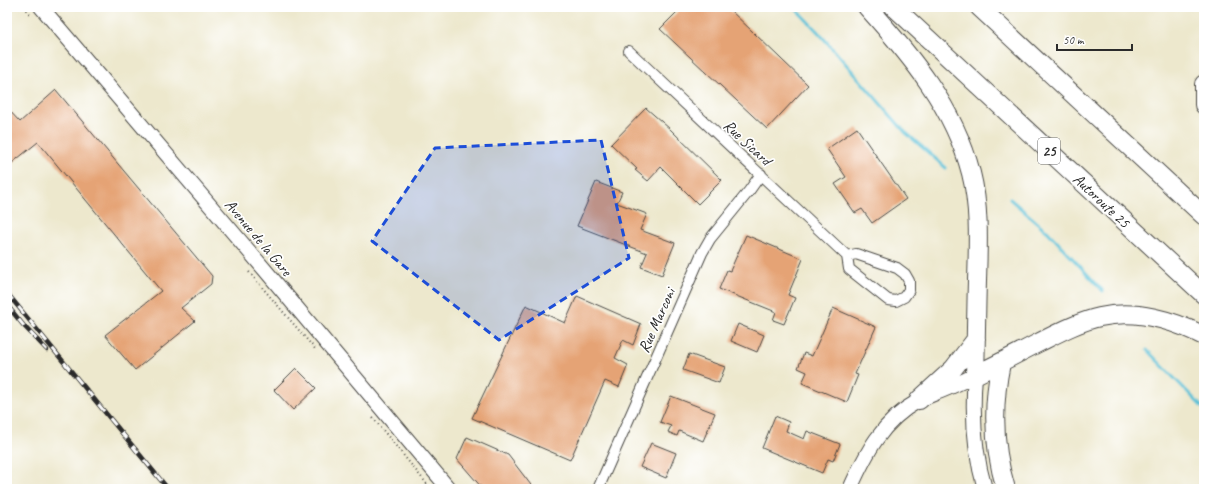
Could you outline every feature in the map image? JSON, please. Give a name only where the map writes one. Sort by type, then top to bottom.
[{"type":"highway","points":[[867,7],[901,45],[933,88],[947,111],[967,159],[974,187],[977,214],[975,375],[1074,326],[1092,319],[1109,316],[1126,315],[1154,318],[1181,326],[1204,336]]},
{"type":"highway","name":"Autoroute 25","points":[[894,7],[1204,295]]},
{"type":"highway","points":[[979,7],[1204,216]]},
{"type":"highway","points":[[1204,84],[1204,105]]},
{"type":"highway","points":[[919,400],[953,369],[976,339]]},
{"type":"highway","points":[[1000,362],[996,386],[995,436],[999,462],[1006,489]]},
{"type":"street","name":"Avenue de la Gare","points":[[38,13],[265,270],[449,489]]},
{"type":"street","name":"Rue Sicard","points":[[629,51],[847,256],[849,269],[888,300],[896,301],[904,297],[909,290],[909,281],[905,274],[897,268],[856,254],[847,256]]},
{"type":"street","name":"Rue Marconi","points":[[598,489],[702,253],[710,239],[761,174]]},
{"type":"street","points":[[850,489],[865,456],[877,437],[889,423],[919,400],[958,384],[975,375]]},
{"type":"street","points":[[975,375],[973,398],[975,436],[979,466],[985,489]]},
{"type":"path","points":[[24,7],[38,13]]},
{"type":"path","name":"Avenue de la Gare","points":[[248,270],[316,351]]},
{"type":"path","points":[[372,418],[431,489]]},
{"type":"highlighted area","points":[[601,140],[629,258],[499,340],[372,241],[435,148]]},
{"type":"building","points":[[682,7],[727,7],[808,85],[767,129],[660,29]]},
{"type":"building","points":[[56,90],[212,276],[211,284],[181,308],[195,321],[135,370],[105,335],[161,291],[38,142],[7,167],[7,108],[20,122]]},
{"type":"building","points":[[646,108],[670,129],[722,180],[698,204],[661,167],[648,181],[635,170],[637,169],[611,144]]},
{"type":"building","points":[[857,128],[906,199],[872,223],[862,209],[855,213],[835,184],[846,177],[827,149]]},
{"type":"building","points":[[596,182],[622,192],[617,203],[647,214],[640,230],[675,243],[662,275],[641,267],[647,253],[577,226]]},
{"type":"building","points":[[746,235],[803,259],[788,295],[795,298],[784,324],[773,320],[776,312],[719,289],[727,270],[730,271]]},
{"type":"building","points":[[577,296],[641,324],[633,345],[623,340],[615,358],[628,365],[619,387],[605,381],[570,460],[472,418],[526,305],[565,323]]},
{"type":"building","points":[[833,308],[876,327],[855,374],[858,375],[847,402],[802,383],[807,372],[798,368],[804,353],[812,356]]},
{"type":"building","points":[[738,324],[764,335],[757,352],[731,341]]},
{"type":"building","points":[[689,354],[725,367],[719,383],[683,370]]},
{"type":"building","points":[[296,368],[316,388],[293,410],[274,390]]},
{"type":"building","points":[[671,396],[715,413],[703,441],[679,431],[677,436],[668,432],[671,426],[660,422]]},
{"type":"building","points":[[775,416],[789,422],[786,431],[804,439],[807,431],[840,444],[833,461],[828,459],[822,473],[762,448]]},
{"type":"building","points":[[467,437],[508,455],[534,489],[483,489],[457,459]]},
{"type":"building","points":[[651,443],[676,453],[666,478],[640,467]]},
{"type":"waterway","points":[[794,7],[819,33],[905,132],[946,168]]},
{"type":"waterway","points":[[1010,199],[1048,232],[1103,291]]},
{"type":"waterway","points":[[1147,350],[1204,409]]},
{"type":"railway","points":[[7,293],[168,489]]},
{"type":"railway","points":[[7,305],[24,326],[47,350]]}]
